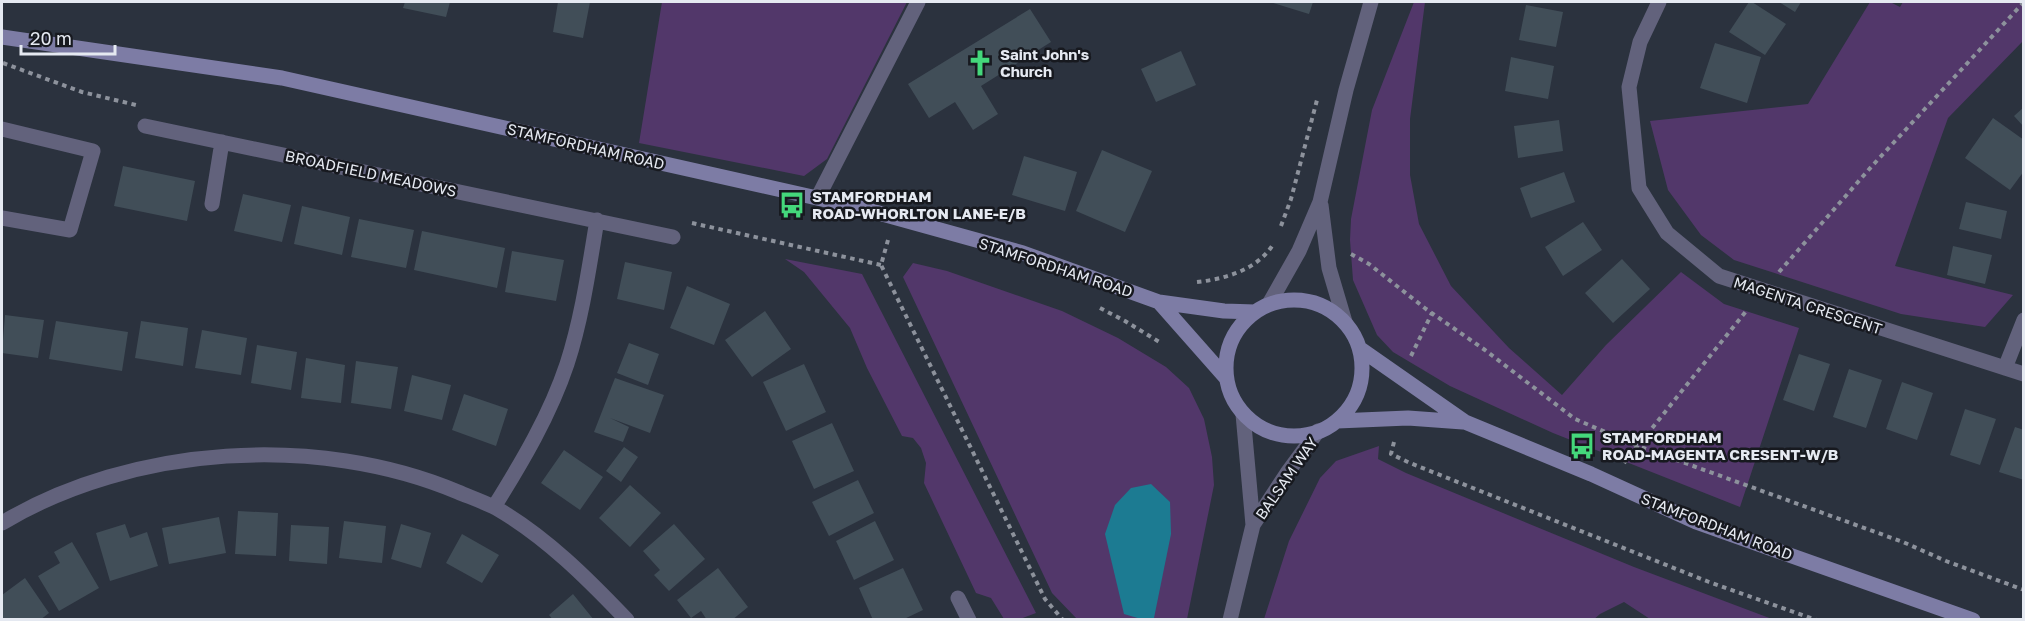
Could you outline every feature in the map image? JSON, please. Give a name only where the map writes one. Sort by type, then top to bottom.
[{"type":"main road","name":"STAMFORDHAM ROAD","points":[[2,37],[282,78],[895,216],[1023,253],[1159,302],[1224,311],[1255,312]]},
{"type":"main road","points":[[1291,300],[1312,303],[1330,310],[1345,322],[1359,348],[1362,366],[1359,386],[1351,405],[1337,420],[1318,431],[1298,436],[1278,434],[1258,426],[1244,414],[1233,398],[1227,379],[1226,360],[1231,341],[1242,323],[1255,312],[1269,304],[1291,300]]},
{"type":"main road","name":"STAMFORDHAM ROAD","points":[[1159,302],[1227,379]]},
{"type":"main road","name":"STAMFORDHAM ROAD","points":[[1359,348],[1466,422],[1696,522],[1973,620]]},
{"type":"main road","name":"STAMFORDHAM ROAD","points":[[1337,420],[1408,418],[1466,422]]},
{"type":"street","points":[[818,197],[918,2]]},
{"type":"street","points":[[1269,304],[1299,251],[1320,202],[1346,90],[1371,2]]},
{"type":"street","name":"MAGENTA CRESCENT","points":[[1659,2],[1640,42],[1629,87],[1639,188],[1667,233],[1719,276],[2024,374]]},
{"type":"street","name":"BROADFIELD MEADOWS","points":[[145,126],[673,237]]},
{"type":"street","points":[[2,129],[93,151],[70,230],[2,218]]},
{"type":"street","points":[[212,204],[222,142]]},
{"type":"street","points":[[1320,202],[1329,268],[1345,322]]},
{"type":"street","points":[[494,507],[533,441],[567,364],[587,281],[597,220]]},
{"type":"street","points":[[2005,368],[2024,320]]},
{"type":"street","name":"BALSAM WAY","points":[[1230,620],[1253,525],[1244,414]]},
{"type":"street","name":"BALSAM WAY","points":[[1253,525],[1318,431]]},
{"type":"street","points":[[2,523],[75,489],[115,476],[167,464],[253,454],[338,461],[395,471],[436,483],[494,507],[535,533],[589,580],[627,620]]},
{"type":"street","points":[[958,598],[969,620]]},
{"type":"path","points":[[1608,482],[1763,290],[1872,166],[2024,2]]},
{"type":"path","points":[[1280,229],[1291,199],[1318,94]]},
{"type":"path","points":[[895,216],[881,265],[1045,599],[1060,619]]},
{"type":"path","points":[[1190,282],[1235,273],[1251,266],[1266,255],[1277,238]]},
{"type":"path","points":[[1345,251],[1369,264],[1431,314],[1485,350],[1575,419],[1638,446],[1903,542],[1946,561],[2024,590]]},
{"type":"path","points":[[1400,378],[1431,314]]},
{"type":"shaded area","points":[[662,2],[907,2],[827,159],[804,176],[639,143]]},
{"type":"shaded area","points":[[1414,2],[1425,2],[1410,119],[1410,175],[1419,224],[1451,286],[1509,348],[1562,395],[1606,345],[1681,272],[1724,304],[1799,328],[1740,507],[1553,433],[1450,386],[1393,352],[1377,335],[1353,280],[1351,219],[1372,110]]},
{"type":"shaded area","points":[[1870,2],[1890,2],[1900,7],[1903,2],[2023,2],[2023,41],[1948,118],[1895,266],[2013,295],[1985,327],[1901,314],[1734,260],[1701,235],[1668,190],[1650,121],[1808,104]]},
{"type":"shaded area","points":[[785,259],[862,274],[1036,613],[1020,619],[1004,619],[991,598],[976,593],[924,483],[926,463],[921,448],[913,438],[902,436],[867,368],[850,328],[804,272]]},
{"type":"shaded area","points":[[913,263],[947,271],[1062,311],[1118,338],[1166,367],[1189,388],[1204,419],[1212,457],[1214,485],[1187,619],[1077,619],[1052,593],[903,277]]},
{"type":"shaded area","points":[[1379,446],[1378,459],[1406,473],[1634,567],[1772,619],[1650,619],[1624,602],[1593,620],[1264,619],[1289,541],[1320,478],[1336,461]]},
{"type":"water","points":[[1151,484],[1170,502],[1171,534],[1154,618],[1141,619],[1124,614],[1105,534],[1115,505],[1131,488]]},
{"type":"building","points":[[405,2],[450,2],[446,17],[403,8]]},
{"type":"building","points":[[558,2],[590,2],[583,38],[553,32]]},
{"type":"building","points":[[1270,2],[1313,2],[1309,14]]},
{"type":"building","points":[[1749,2],[1786,24],[1765,55],[1729,32]]},
{"type":"building","points":[[1779,2],[1801,2],[1795,12]]},
{"type":"building","points":[[1526,5],[1563,12],[1556,47],[1519,40]]},
{"type":"building","name":"Saint John's Church","points":[[1030,9],[1051,42],[981,86],[998,114],[973,130],[955,102],[929,118],[908,84]]},
{"type":"building","points":[[1715,43],[1761,57],[1747,103],[1700,88]]},
{"type":"building","points":[[1181,51],[1196,85],[1156,102],[1141,69]]},
{"type":"building","points":[[1511,57],[1554,66],[1548,99],[1505,91]]},
{"type":"building","points":[[2024,107],[2024,127],[2014,116]]},
{"type":"building","points":[[1993,118],[2024,140],[2024,171],[2010,190],[1965,158]]},
{"type":"building","points":[[1559,120],[1563,151],[1518,158],[1514,126]]},
{"type":"building","points":[[1102,150],[1152,171],[1125,232],[1076,211]]},
{"type":"building","points":[[1024,156],[1077,172],[1065,211],[1012,195]]},
{"type":"building","points":[[123,166],[195,181],[187,221],[114,206]]},
{"type":"building","points":[[1564,172],[1575,202],[1531,218],[1520,188]]},
{"type":"building","points":[[243,194],[291,205],[282,242],[234,231]]},
{"type":"building","points":[[1966,202],[2007,211],[2001,239],[1959,229]]},
{"type":"building","points":[[302,206],[350,217],[342,255],[294,244]]},
{"type":"building","points":[[359,219],[414,230],[406,268],[351,257]]},
{"type":"building","points":[[1583,222],[1602,250],[1563,276],[1545,247]]},
{"type":"building","points":[[422,231],[505,248],[497,288],[414,270]]},
{"type":"building","points":[[1953,246],[1992,255],[1985,284],[1947,275]]},
{"type":"building","points":[[512,251],[564,260],[556,301],[505,292]]},
{"type":"building","points":[[1622,259],[1650,289],[1613,323],[1585,293]]},
{"type":"building","points":[[625,262],[672,272],[664,310],[617,299]]},
{"type":"building","points":[[687,286],[730,304],[714,345],[670,328]]},
{"type":"building","points":[[765,311],[791,349],[752,377],[725,340]]},
{"type":"building","points":[[5,315],[44,320],[38,358],[2,353]]},
{"type":"building","points":[[56,321],[128,332],[122,371],[49,359]]},
{"type":"building","points":[[141,321],[188,328],[183,366],[135,358]]},
{"type":"building","points":[[202,330],[247,338],[241,375],[195,368]]},
{"type":"building","points":[[629,343],[659,354],[648,385],[617,373]]},
{"type":"building","points":[[257,345],[297,352],[291,390],[251,383]]},
{"type":"building","points":[[1799,354],[1830,364],[1814,411],[1783,400]]},
{"type":"building","points":[[306,358],[345,365],[341,403],[301,398]]},
{"type":"building","points":[[356,361],[398,367],[391,409],[351,403]]},
{"type":"building","points":[[804,364],[826,412],[786,431],[763,382]]},
{"type":"building","points":[[1849,369],[1882,380],[1866,428],[1833,417]]},
{"type":"building","points":[[412,375],[451,385],[442,420],[404,411]]},
{"type":"building","points":[[615,378],[664,395],[650,433],[610,418],[629,427],[623,442],[594,432]]},
{"type":"building","points":[[1902,382],[1933,393],[1917,440],[1886,429]]},
{"type":"building","points":[[464,394],[508,409],[496,446],[452,430]]},
{"type":"building","points":[[1965,409],[1996,419],[1980,465],[1950,455]]},
{"type":"building","points":[[832,423],[854,471],[814,489],[792,441]]},
{"type":"building","points":[[2015,427],[2024,430],[2024,480],[1999,472]]},
{"type":"building","points":[[624,447],[638,457],[621,482],[606,471]]},
{"type":"building","points":[[564,450],[603,477],[580,510],[541,483]]},
{"type":"building","points":[[858,480],[874,513],[829,536],[812,502]]},
{"type":"building","points":[[630,485],[661,513],[630,547],[599,518]]},
{"type":"building","points":[[238,511],[278,513],[276,556],[235,554]]},
{"type":"building","points":[[219,517],[226,553],[169,564],[162,528]]},
{"type":"building","points":[[344,521],[386,526],[382,563],[339,558]]},
{"type":"building","points":[[875,521],[894,560],[854,580],[836,541]]},
{"type":"building","points":[[125,524],[130,538],[147,532],[158,566],[110,581],[96,533]]},
{"type":"building","points":[[401,524],[431,533],[421,568],[391,559]]},
{"type":"building","points":[[674,524],[705,559],[669,591],[654,575],[660,570],[643,551]]},
{"type":"building","points":[[291,525],[329,527],[327,564],[289,561]]},
{"type":"building","points":[[462,534],[499,555],[482,583],[446,563]]},
{"type":"building","points":[[72,542],[99,588],[59,611],[38,576],[60,563],[54,552]]},
{"type":"building","points":[[718,568],[748,607],[732,620],[707,620],[701,611],[691,618],[677,600]]},
{"type":"building","points":[[903,568],[923,610],[902,620],[873,620],[859,588]]},
{"type":"building","points":[[25,578],[49,613],[40,620],[2,620],[2,595]]},
{"type":"building","points":[[573,594],[594,620],[553,620],[549,615]]},
{"type":"place","name":"Saint John's Church","points":[[980,63]]},
{"type":"place","name":"STAMFORDHAM ROAD-WHORLTON LANE-E/B","points":[[792,205]]},
{"type":"place","name":"STAMFORDHAM ROAD-MAGENTA CRESENT-W/B","points":[[1582,446]]}]
